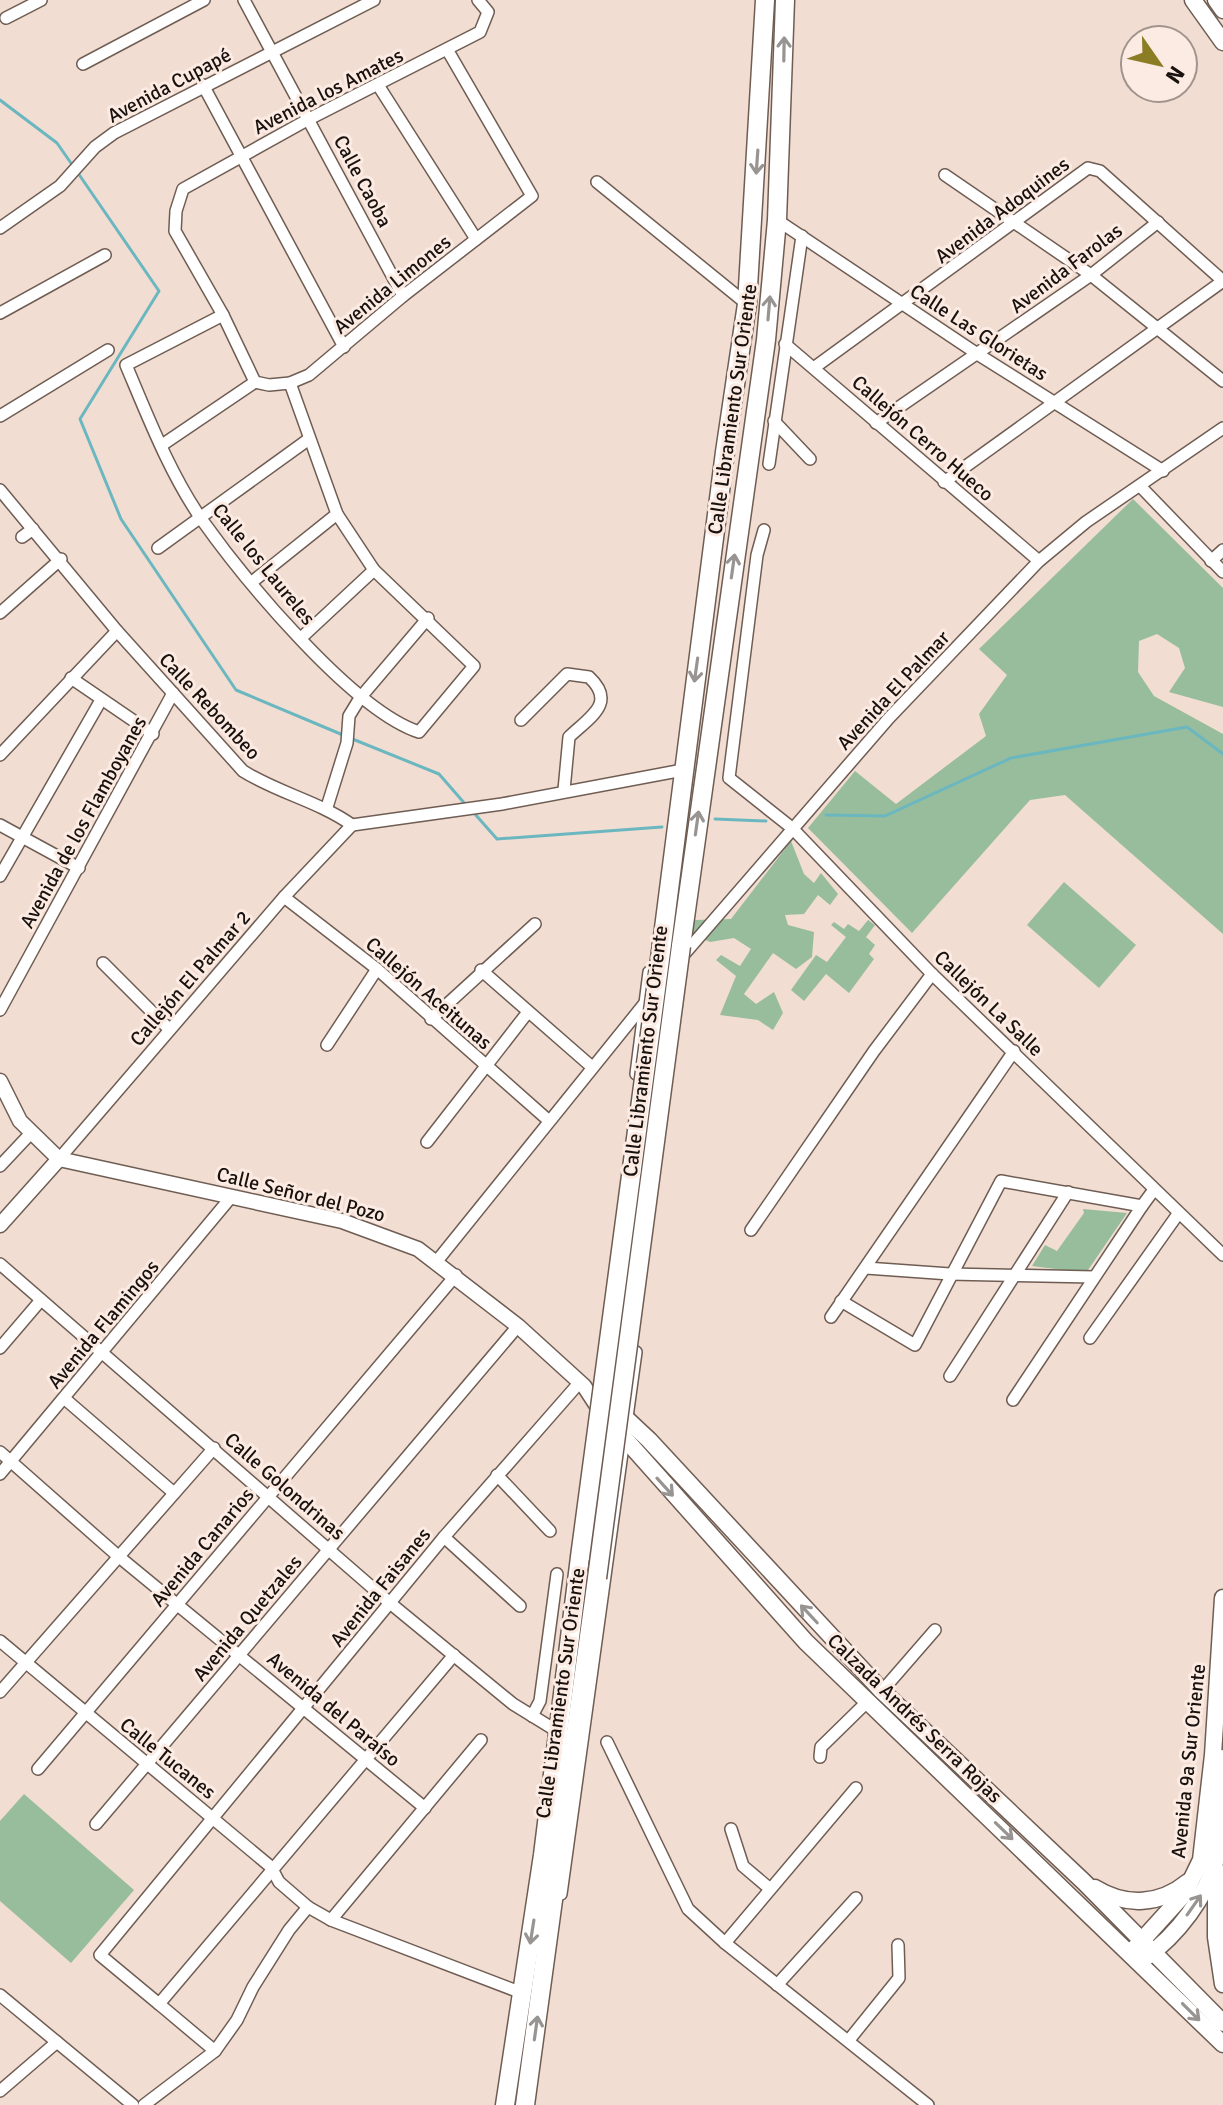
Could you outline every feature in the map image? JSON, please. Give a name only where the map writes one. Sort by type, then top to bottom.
[{"type":"main road","name":"Calle Libramiento Sur Oriente","points":[[677,951],[670,875],[747,304],[765,0]]},
{"type":"main road","name":"Calle Libramiento Sur Oriente","points":[[525,2105],[545,1902],[677,951],[687,901],[766,340],[777,220],[785,0]]},
{"type":"main road","points":[[1193,0],[1223,42]]},
{"type":"main road","points":[[1216,0],[1223,10]]},
{"type":"main road","name":"Calzada Andrés Serra Rojas","points":[[592,1394],[628,1419],[882,1691],[1084,1882],[1223,2044]]},
{"type":"main road","name":"Calzada Andrés Serra Rojas","points":[[592,1394],[625,1441],[867,1702],[1223,2023]]},
{"type":"main road","name":"Avenida 9a Sur Oriente","points":[[1141,1952],[1185,1893],[1201,1860],[1213,1755],[1223,1598]]},
{"type":"main road","points":[[834,1669],[848,1656]]},
{"type":"main road","name":"Avenida 9a Sur Oriente","points":[[1141,1952],[1189,1913],[1202,1894],[1216,1858],[1223,1753]]},
{"type":"main road","points":[[1216,1858],[1216,1937],[1223,1984]]},
{"type":"main road","points":[[1084,1882],[1110,1897],[1136,1903],[1156,1899],[1195,1875]]},
{"type":"main road","name":"Calle Libramiento Sur Oriente","points":[[505,2105],[522,1993],[545,1902]]},
{"type":"street","points":[[6,18],[41,0]]},
{"type":"street","points":[[83,64],[204,0]]},
{"type":"street","name":"Calle Caoba","points":[[244,0],[403,296]]},
{"type":"street","name":"Avenida Cupapé","points":[[0,228],[60,186],[95,147],[114,133],[374,0]]},
{"type":"street","name":"Avenida los Amates","points":[[223,315],[175,231],[176,211],[183,189],[239,156],[480,32],[488,12],[478,0]]},
{"type":"street","name":"Avenida Limones","points":[[255,382],[269,385],[290,383],[309,375],[403,296],[532,196],[448,51]]},
{"type":"street","points":[[203,85],[344,347]]},
{"type":"street","points":[[378,85],[476,239]]},
{"type":"street","name":"Avenida Adoquines","points":[[815,367],[1088,168],[1093,168],[1158,222]]},
{"type":"street","points":[[945,175],[1091,275],[1223,381]]},
{"type":"street","points":[[597,182],[747,304]]},
{"type":"street","name":"Calle Las Glorietas","points":[[777,220],[979,355],[1163,471]]},
{"type":"street","points":[[944,482],[1223,281],[1158,222]]},
{"type":"street","name":"Avenida Farolas","points":[[876,423],[979,355],[1091,275],[1158,222]]},
{"type":"street","points":[[769,464],[802,236]]},
{"type":"street","points":[[0,313],[105,255]]},
{"type":"street","points":[[162,445],[255,382],[223,315]]},
{"type":"street","name":"Calle los Laureles","points":[[223,315],[126,365],[162,445],[201,518],[301,638],[360,698],[399,726],[419,732],[474,666],[428,618]]},
{"type":"street","name":"Callejón Cerro Hueco","points":[[785,344],[1039,561]]},
{"type":"street","points":[[0,416],[108,350]]},
{"type":"street","points":[[290,383],[337,514],[374,570],[428,618],[360,698],[349,716],[347,743],[327,807]]},
{"type":"street","points":[[774,421],[810,459]]},
{"type":"street","name":"Avenida El Palmar","points":[[677,951],[786,821],[1039,561],[1086,522],[1223,428]]},
{"type":"street","points":[[158,548],[309,439]]},
{"type":"street","points":[[1141,487],[1223,572]]},
{"type":"street","name":"Calle Rebombeo","points":[[0,490],[4,504],[61,559],[117,631],[243,771],[262,783],[327,807],[352,825]]},
{"type":"street","points":[[252,582],[337,514]]},
{"type":"street","points":[[22,537],[33,529]]},
{"type":"street","name":"Callejón La Salle","points":[[764,530],[757,555],[729,778],[786,821],[932,974],[1014,1051],[1153,1191],[1223,1255]]},
{"type":"street","points":[[1211,561],[1223,550]]},
{"type":"street","points":[[0,613],[61,559]]},
{"type":"street","points":[[301,638],[374,570]]},
{"type":"street","points":[[0,755],[117,631]]},
{"type":"street","points":[[521,720],[567,674],[589,677],[602,691],[603,700],[598,709],[569,737],[564,790]]},
{"type":"street","points":[[71,678],[153,734]]},
{"type":"street","name":"Avenida de los Flamboyanes","points":[[0,1010],[173,693]]},
{"type":"street","points":[[0,876],[101,700]]},
{"type":"street","points":[[352,825],[531,798],[683,770]]},
{"type":"street","points":[[0,825],[79,868]]},
{"type":"street","name":"Callejón El Palmar 2","points":[[59,1159],[284,897],[352,825]]},
{"type":"street","points":[[670,875],[660,899],[645,1003],[530,1885],[530,1894],[545,1902],[560,1896],[565,1880],[628,1419],[677,951]]},
{"type":"street","name":"Callejón Aceitunas","points":[[284,897],[377,969],[548,1120]]},
{"type":"street","points":[[431,1019],[481,970],[535,924]]},
{"type":"street","points":[[103,963],[169,1029]]},
{"type":"street","points":[[327,1045],[377,969]]},
{"type":"street","points":[[481,970],[592,1067]]},
{"type":"street","points":[[751,1230],[874,1051],[932,974]]},
{"type":"street","points":[[437,1261],[548,1120],[661,987]]},
{"type":"street","points":[[427,1142],[528,1012]]},
{"type":"street","points":[[831,1317],[1014,1051]]},
{"type":"street","points":[[0,1081],[11,1108],[31,1133],[59,1159],[0,1225]]},
{"type":"street","points":[[0,1166],[31,1133]]},
{"type":"street","name":"Calle Señor del Pozo","points":[[59,1159],[232,1196],[383,1233],[437,1261],[456,1275],[518,1326],[592,1394]]},
{"type":"street","points":[[841,1301],[915,1345],[1001,1181],[1142,1206]]},
{"type":"street","points":[[1013,1400],[1153,1191]]},
{"type":"street","points":[[950,1376],[1068,1192]]},
{"type":"street","name":"Avenida Flamingos","points":[[0,1474],[232,1196]]},
{"type":"street","points":[[1090,1338],[1178,1214]]},
{"type":"street","name":"Calle Golondrinas","points":[[0,1264],[390,1603],[532,1716],[552,1728]]},
{"type":"street","points":[[866,1268],[950,1274],[1094,1277]]},
{"type":"street","name":"Avenida Canarios","points":[[38,1769],[456,1275]]},
{"type":"street","points":[[0,1348],[41,1300]]},
{"type":"street","name":"Avenida Quetzales","points":[[96,1824],[518,1326]]},
{"type":"street","name":"Avenida Faisanes","points":[[159,2004],[100,1955],[497,1475],[592,1394]]},
{"type":"street","points":[[65,1399],[174,1493]]},
{"type":"street","points":[[0,1692],[214,1448]]},
{"type":"street","name":"Avenida del Paraíso","points":[[0,1452],[118,1556],[425,1808]]},
{"type":"street","points":[[497,1475],[550,1531]]},
{"type":"street","points":[[444,1537],[520,1606]]},
{"type":"street","points":[[532,1716],[540,1701],[557,1574]]},
{"type":"street","points":[[882,1691],[935,1630]]},
{"type":"street","name":"Calle Tucanes","points":[[0,1641],[84,1715],[149,1764],[271,1867],[279,1882],[308,1907],[331,1920],[522,1993]]},
{"type":"street","points":[[215,2051],[159,2004],[271,1867],[454,1655]]},
{"type":"street","points":[[820,1757],[821,1747],[867,1702]]},
{"type":"street","points":[[331,1920],[481,1740]]},
{"type":"street","points":[[607,1742],[688,1909],[725,1943],[928,2105]]},
{"type":"street","points":[[725,1943],[856,1788]]},
{"type":"street","points":[[731,1829],[743,1866],[769,1888]]},
{"type":"street","points":[[777,1985],[856,1898]]},
{"type":"street","points":[[144,2105],[215,2051],[237,2020],[253,1987],[289,1930],[308,1907]]},
{"type":"street","points":[[849,2040],[899,1978],[898,1945]]},
{"type":"street","points":[[0,1995],[133,2105]]},
{"type":"street","points":[[0,2091],[57,2042]]},
{"type":"green space","points":[[1133,499],[1223,588],[1223,707],[1169,692],[1185,668],[1179,648],[1157,634],[1139,641],[1138,672],[1154,696],[1223,734],[1223,934],[1065,795],[1030,800],[912,933],[808,828],[855,771],[896,804],[986,736],[979,714],[1007,675],[979,649]]},
{"type":"green space","points":[[791,841],[804,874],[814,883],[821,873],[838,894],[830,905],[818,895],[804,914],[785,915],[788,925],[814,932],[812,957],[796,969],[773,953],[744,994],[756,1004],[774,992],[783,1013],[773,1030],[758,1020],[720,1015],[736,976],[716,960],[721,955],[740,966],[751,949],[734,938],[710,942],[691,934],[695,920],[731,919]]},
{"type":"green space","points":[[1064,882],[1136,945],[1099,988],[1027,925]]},
{"type":"green space","points":[[868,920],[875,925],[866,937],[875,945],[869,954],[874,959],[849,993],[826,974],[804,1001],[791,990],[816,955],[827,962],[846,937],[831,925],[834,922],[844,929],[848,924],[859,931]]},
{"type":"green space","points":[[1083,1209],[1127,1213],[1086,1273],[1032,1266],[1045,1245],[1057,1251],[1084,1213]]},
{"type":"green space","points":[[24,1794],[134,1890],[71,1963],[0,1901],[0,1821]]},
{"type":"waterway","points":[[0,100],[57,143],[73,166]]},
{"type":"waterway","points":[[78,173],[159,291],[80,419],[121,519],[236,690],[343,735]]},
{"type":"waterway","points":[[826,815],[885,816],[1011,758],[1187,727],[1223,754]]},
{"type":"waterway","points":[[350,738],[439,774],[466,805]]},
{"type":"waterway","points":[[474,813],[497,839],[662,827]]},
{"type":"waterway","points":[[715,819],[766,821]]}]
